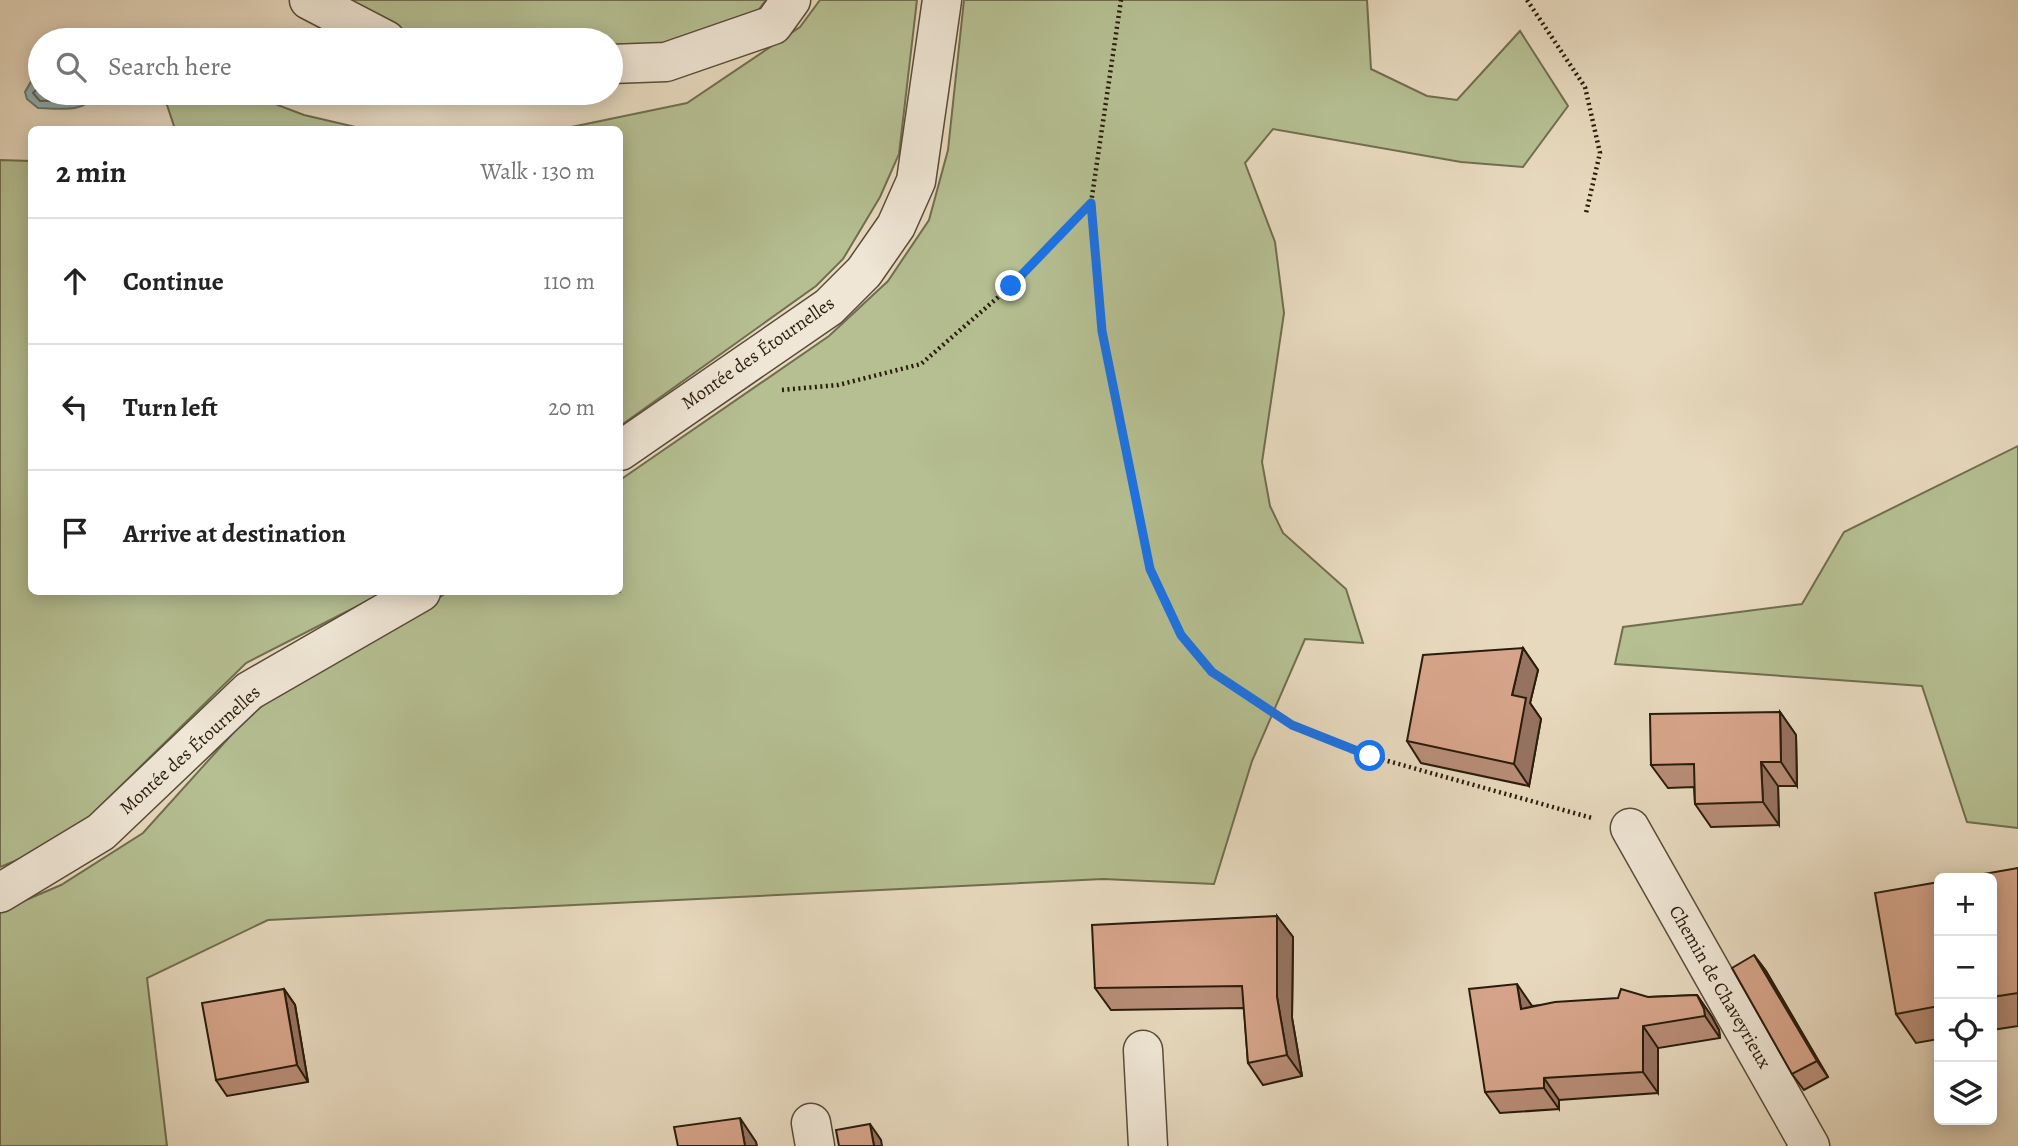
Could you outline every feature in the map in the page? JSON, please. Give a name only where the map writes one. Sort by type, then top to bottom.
[{"type":"street","points":[[309,0],[363,28]]},
{"type":"street","points":[[623,64],[666,62],[772,25],[791,0]]},
{"type":"street","name":"Montée des Étournelles","points":[[623,449],[728,374],[829,307],[864,272],[896,226],[916,181],[942,0]]},
{"type":"street","name":"Montée des Étournelles","points":[[0,893],[101,832],[249,691],[416,595]]},
{"type":"street","name":"Chemin de Chaveyrieux","points":[[1630,828],[1810,1146]]},
{"type":"street","points":[[1143,1050],[1148,1146]]},
{"type":"path","points":[[1121,0],[1091,203],[1102,331],[1150,569],[1181,635],[1212,672],[1292,725],[1370,756],[1630,828]]},
{"type":"path","points":[[1527,0],[1585,87],[1600,153],[1586,213]]},
{"type":"path","points":[[728,374],[768,391],[838,385],[920,364],[1011,286],[1091,203]]},
{"type":"green space","points":[[325,0],[766,0],[757,12],[672,48],[623,49],[623,28],[389,28],[367,21]]},
{"type":"green space","points":[[820,0],[917,0],[899,154],[880,197],[843,259],[816,286],[623,424],[623,126],[576,126],[687,103],[800,27]]},
{"type":"green space","points":[[964,0],[1367,0],[1371,69],[1427,96],[1457,100],[1520,31],[1568,106],[1523,167],[1461,162],[1273,129],[1245,163],[1275,242],[1284,313],[1262,462],[1270,506],[1283,533],[1346,589],[1363,643],[1305,639],[1252,761],[1214,884],[1103,879],[268,920],[147,978],[167,1146],[0,1146],[0,911],[61,885],[143,833],[243,722],[287,685],[361,647],[443,595],[623,595],[623,478],[829,336],[888,281],[929,220],[948,150]]},
{"type":"green space","points":[[167,105],[278,105],[304,115],[351,126],[174,126]]},
{"type":"green space","points":[[0,160],[28,161],[28,595],[379,595],[246,663],[85,821],[32,854],[0,867]]},
{"type":"green space","points":[[2018,446],[2018,828],[1967,822],[1922,686],[1615,664],[1623,627],[1802,604],[1844,532]]},
{"type":"water","points":[[34,105],[85,105],[62,109],[38,108]]},
{"type":"building","points":[[1523,648],[1512,695],[1526,698],[1514,764],[1407,741],[1423,655]]},
{"type":"building","points":[[1780,712],[1781,762],[1761,762],[1763,802],[1695,804],[1694,764],[1651,765],[1650,714]]},
{"type":"building","points":[[2018,868],[2018,993],[1997,996],[1997,873],[1990,873]]},
{"type":"building","points":[[1934,883],[1934,1007],[1896,1014],[1875,893]]},
{"type":"building","points":[[1277,916],[1277,997],[1287,1055],[1248,1063],[1242,986],[1095,988],[1092,925]]},
{"type":"building","points":[[1754,955],[1817,1061],[1792,1074],[1732,968]]},
{"type":"building","points":[[1517,984],[1521,1009],[1555,1002],[1618,998],[1621,989],[1648,997],[1697,995],[1705,1016],[1643,1026],[1643,1072],[1544,1078],[1544,1088],[1485,1092],[1469,989]]},
{"type":"building","points":[[284,989],[297,1065],[216,1080],[202,1003]]},
{"type":"building","points":[[740,1118],[745,1146],[678,1146],[674,1127]]},
{"type":"building","points":[[870,1124],[874,1146],[839,1146],[836,1130]]},
{"type":"route","points":[[1011,286],[1091,203],[1102,331],[1150,569],[1181,635],[1212,672],[1292,725],[1370,756]]}]
